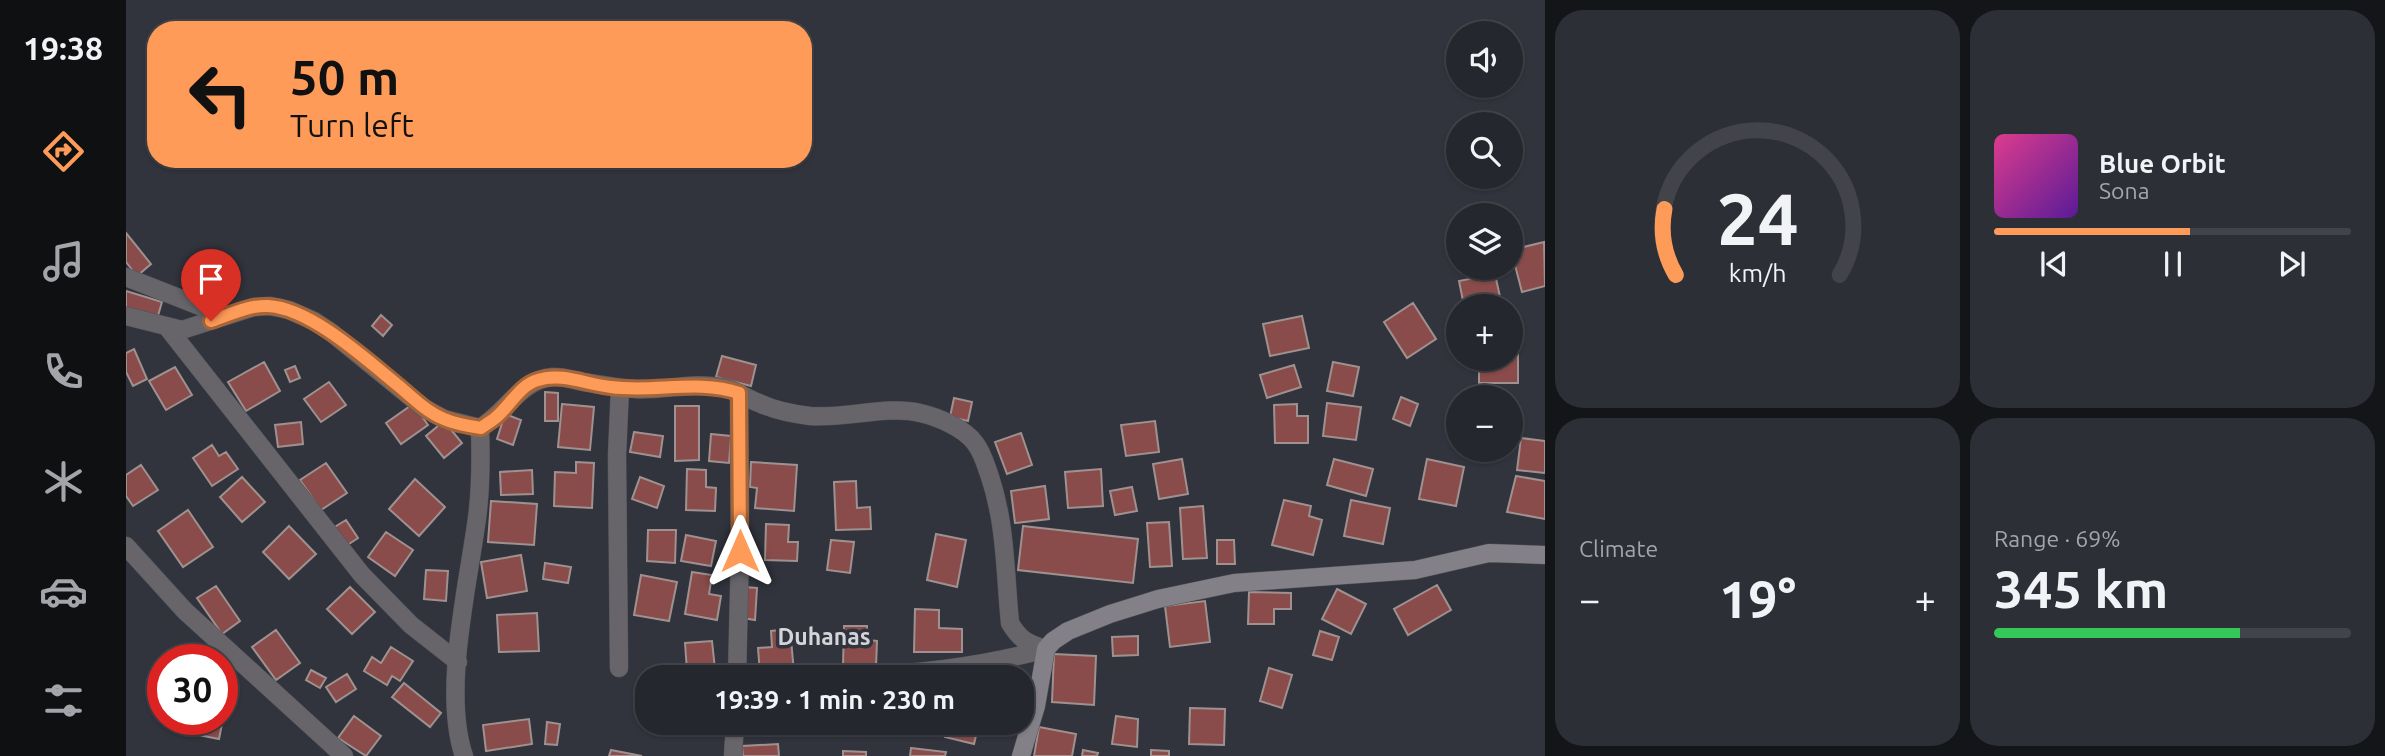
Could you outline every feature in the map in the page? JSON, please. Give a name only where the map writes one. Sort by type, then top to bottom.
[{"type":"street","points":[[126,277],[225,316]]},
{"type":"street","points":[[126,316],[182,330],[254,307],[270,306],[289,310],[314,321],[424,408],[444,419],[481,428],[535,380],[555,376],[640,390],[721,387],[759,404],[808,416],[832,417],[898,410],[920,413],[942,421],[975,442],[983,458],[1002,520],[1010,623],[1025,643],[1046,649]]},
{"type":"street","points":[[167,327],[362,575],[411,625],[458,662]]},
{"type":"street","points":[[619,668],[617,454],[620,388]]},
{"type":"street","points":[[737,665],[739,393]]},
{"type":"street","points":[[464,756],[458,740],[455,712],[458,662],[481,481],[481,428]]},
{"type":"street","points":[[126,546],[185,611],[344,756]]},
{"type":"street","points":[[1021,756],[1036,706],[1046,649],[1068,631],[1110,614],[1158,599],[1234,583],[1415,570],[1489,553],[1545,555]]},
{"type":"street","points":[[976,665],[1046,649]]},
{"type":"street","points":[[733,756],[735,735]]},
{"type":"building","points":[[126,233],[151,264],[137,276],[126,262]]},
{"type":"building","points":[[1544,242],[1545,286],[1522,292],[1519,280],[1523,280],[1523,247]]},
{"type":"building","points":[[1496,280],[1499,294],[1462,294],[1459,281]]},
{"type":"building","points":[[126,291],[162,302],[157,319],[126,310]]},
{"type":"building","points":[[1413,303],[1436,339],[1407,358],[1384,322]]},
{"type":"building","points":[[381,315],[392,325],[383,336],[372,326]]},
{"type":"building","points":[[1302,316],[1309,348],[1270,356],[1263,324]]},
{"type":"building","points":[[134,349],[147,379],[133,386],[126,372],[126,353]]},
{"type":"building","points":[[722,356],[756,365],[751,386],[716,377]]},
{"type":"building","points":[[264,362],[280,391],[246,411],[228,382]]},
{"type":"building","points":[[1333,362],[1359,367],[1353,396],[1327,391]]},
{"type":"building","points":[[1294,365],[1301,387],[1267,398],[1260,375]]},
{"type":"building","points":[[295,366],[300,378],[290,382],[285,370]]},
{"type":"building","points":[[175,367],[192,395],[166,410],[149,381]]},
{"type":"building","points":[[1479,371],[1518,371],[1518,383],[1479,383]]},
{"type":"building","points":[[329,382],[346,405],[321,422],[304,399]]},
{"type":"building","points":[[545,392],[558,393],[558,421],[545,421]]},
{"type":"building","points":[[1401,397],[1418,404],[1410,426],[1393,419]]},
{"type":"building","points":[[954,398],[972,402],[968,421],[950,417]]},
{"type":"building","points":[[1327,403],[1361,407],[1356,440],[1323,436]]},
{"type":"building","points":[[413,404],[428,425],[401,444],[386,423]]},
{"type":"building","points":[[562,404],[594,407],[590,450],[558,447]]},
{"type":"building","points":[[1297,404],[1297,416],[1308,416],[1308,443],[1275,443],[1274,405]]},
{"type":"building","points":[[675,406],[699,406],[699,460],[675,461]]},
{"type":"building","points":[[505,414],[521,420],[513,445],[497,439]]},
{"type":"building","points":[[444,421],[462,443],[444,458],[426,436]]},
{"type":"building","points":[[1155,421],[1159,452],[1126,456],[1121,425]]},
{"type":"building","points":[[301,422],[303,444],[278,447],[275,425]]},
{"type":"building","points":[[634,432],[663,436],[660,457],[630,452]]},
{"type":"building","points":[[1021,433],[1032,465],[1007,474],[995,442]]},
{"type":"building","points":[[711,434],[731,436],[729,463],[709,461]]},
{"type":"building","points":[[1523,438],[1545,441],[1545,473],[1517,470],[1518,462],[1523,462]]},
{"type":"building","points":[[212,445],[219,456],[226,452],[238,469],[212,486],[193,458]]},
{"type":"building","points":[[1182,459],[1188,494],[1159,499],[1153,464]]},
{"type":"building","points":[[1334,459],[1373,469],[1366,496],[1327,485]]},
{"type":"building","points":[[1427,459],[1464,467],[1456,506],[1419,499]]},
{"type":"building","points":[[576,462],[594,463],[592,508],[554,506],[555,472],[576,473]]},
{"type":"building","points":[[751,462],[797,465],[794,511],[755,508],[757,488],[750,487]]},
{"type":"building","points":[[326,463],[347,493],[321,510],[300,480]]},
{"type":"building","points":[[141,465],[158,490],[133,506],[126,496],[126,475]]},
{"type":"building","points":[[687,469],[706,470],[706,487],[716,488],[715,511],[686,510]]},
{"type":"building","points":[[1101,469],[1103,506],[1068,508],[1065,472]]},
{"type":"building","points":[[532,470],[533,494],[501,495],[500,472]]},
{"type":"building","points":[[1516,476],[1545,481],[1545,519],[1507,512]]},
{"type":"building","points":[[242,477],[265,502],[242,522],[220,497]]},
{"type":"building","points":[[640,477],[664,486],[657,508],[632,499]]},
{"type":"building","points":[[415,479],[445,507],[419,536],[389,509]]},
{"type":"building","points":[[856,481],[857,508],[870,507],[871,529],[836,530],[834,482]]},
{"type":"building","points":[[1045,486],[1049,519],[1015,523],[1011,491]]},
{"type":"building","points":[[1132,487],[1137,511],[1115,515],[1110,491]]},
{"type":"building","points":[[1284,500],[1311,506],[1309,516],[1322,520],[1313,555],[1272,545]]},
{"type":"building","points":[[1351,500],[1390,508],[1383,544],[1344,536]]},
{"type":"building","points":[[491,501],[537,504],[534,545],[488,542]]},
{"type":"building","points":[[1203,506],[1207,558],[1183,559],[1180,508]]},
{"type":"building","points":[[188,510],[213,547],[183,567],[158,531]]},
{"type":"building","points":[[346,520],[358,538],[346,546],[333,528]]},
{"type":"building","points":[[1169,522],[1172,566],[1150,567],[1147,523]]},
{"type":"building","points":[[766,524],[789,525],[788,542],[798,542],[797,561],[765,560]]},
{"type":"building","points":[[289,526],[316,554],[289,579],[263,552]]},
{"type":"building","points":[[1023,526],[1138,539],[1133,583],[1018,570]]},
{"type":"building","points":[[648,530],[676,530],[675,563],[647,561]]},
{"type":"building","points":[[386,532],[413,550],[395,576],[368,557]]},
{"type":"building","points":[[936,534],[966,540],[957,587],[927,580]]},
{"type":"building","points":[[686,535],[716,541],[711,566],[681,561]]},
{"type":"building","points":[[831,540],[854,542],[850,573],[827,570]]},
{"type":"building","points":[[1217,540],[1234,540],[1235,564],[1217,564]]},
{"type":"building","points":[[521,555],[527,591],[487,598],[481,562]]},
{"type":"building","points":[[545,563],[571,567],[568,583],[543,579]]},
{"type":"building","points":[[426,570],[448,571],[446,601],[424,599]]},
{"type":"building","points":[[692,572],[712,575],[709,594],[721,596],[717,620],[685,614]]},
{"type":"building","points":[[641,575],[677,582],[669,621],[634,615]]},
{"type":"building","points":[[1437,585],[1451,610],[1408,635],[1394,609]]},
{"type":"building","points":[[216,586],[240,621],[222,634],[197,598]]},
{"type":"building","points":[[350,587],[375,612],[352,634],[327,609]]},
{"type":"building","points":[[744,587],[757,588],[755,620],[742,618]]},
{"type":"building","points":[[1337,589],[1366,604],[1351,634],[1322,619]]},
{"type":"building","points":[[1249,592],[1291,593],[1291,609],[1274,609],[1274,624],[1248,624]]},
{"type":"building","points":[[1205,601],[1210,642],[1170,647],[1165,606]]},
{"type":"building","points":[[915,609],[939,610],[939,628],[962,629],[962,652],[914,652]]},
{"type":"building","points":[[537,613],[539,651],[499,652],[497,615]]},
{"type":"building","points":[[844,626],[867,626],[867,640],[877,641],[876,665],[843,665]]},
{"type":"building","points":[[790,629],[793,665],[759,665],[758,648],[772,647],[771,631]]},
{"type":"building","points":[[276,630],[300,663],[276,680],[252,647]]},
{"type":"building","points":[[1320,631],[1339,637],[1332,660],[1313,655]]},
{"type":"building","points":[[1138,636],[1138,655],[1113,656],[1112,637]]},
{"type":"building","points":[[712,641],[715,665],[687,665],[685,643]]},
{"type":"building","points":[[391,647],[413,661],[400,681],[392,676],[387,685],[364,671],[372,657],[381,663]]},
{"type":"building","points":[[1054,654],[1096,656],[1094,705],[1052,702]]},
{"type":"building","points":[[1269,668],[1292,675],[1282,708],[1260,701]]},
{"type":"building","points":[[311,670],[326,678],[320,688],[306,680]]},
{"type":"building","points":[[347,674],[356,689],[336,702],[326,687]]},
{"type":"building","points":[[404,683],[441,713],[430,727],[392,697]]},
{"type":"building","points":[[1190,708],[1225,709],[1224,745],[1189,744]]},
{"type":"building","points":[[354,716],[381,736],[366,756],[338,738]]},
{"type":"building","points":[[1116,716],[1138,719],[1137,747],[1112,744]]},
{"type":"building","points":[[529,719],[532,744],[486,751],[483,725]]},
{"type":"building","points":[[547,722],[560,724],[557,745],[545,744]]},
{"type":"building","points":[[1039,727],[1076,734],[1072,756],[1034,756]]},
{"type":"building","points":[[198,735],[220,735],[219,739]]},
{"type":"building","points":[[945,735],[976,735],[974,744]]},
{"type":"building","points":[[778,744],[779,756],[743,756],[742,746]]},
{"type":"building","points":[[911,748],[946,752],[945,756],[910,756]]},
{"type":"building","points":[[611,750],[642,756],[609,756]]},
{"type":"building","points":[[1083,750],[1098,753],[1097,756],[1082,756]]},
{"type":"building","points":[[1151,750],[1169,751],[1169,756],[1151,756]]},
{"type":"building","points":[[843,751],[866,752],[866,756],[843,756]]},
{"type":"district","name":"Duhanas","points":[[824,637]]},
{"type":"route","points":[[211,321],[254,307],[270,306],[289,310],[332,333],[424,408],[444,419],[481,428],[535,380],[555,376],[640,390],[703,386],[721,387],[739,393],[740,551]]}]
